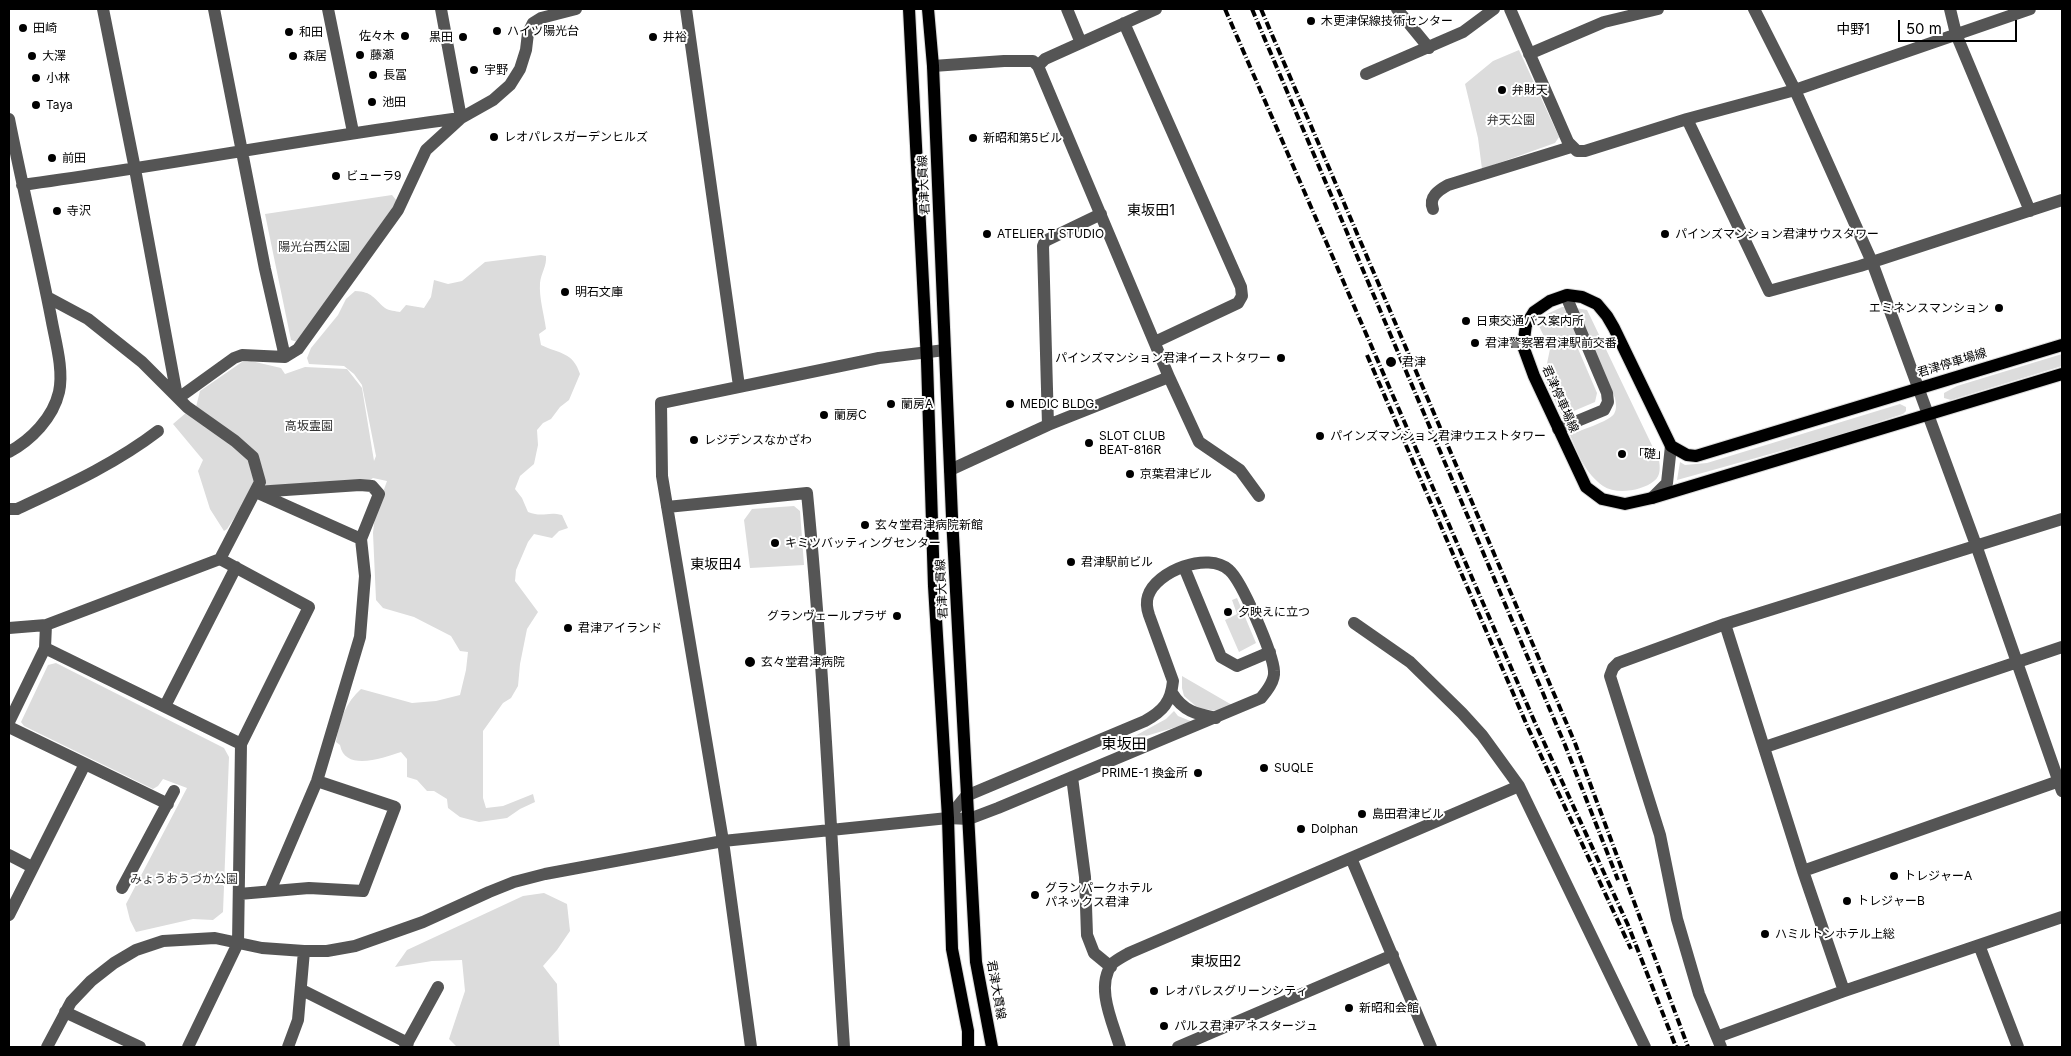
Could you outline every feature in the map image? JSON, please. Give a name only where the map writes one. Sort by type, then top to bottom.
[{"type":"main road","name":"君津大貫線","points":[[909,9],[926,352],[934,586],[948,818],[952,949],[968,1030],[968,1047]]},
{"type":"main road","name":"君津大貫線","points":[[928,9],[966,796],[969,819],[976,962],[992,1047]]},
{"type":"main road","name":"君津停車場線","points":[[1566,296],[1550,301],[1534,312],[1526,325],[1523,346],[1534,376],[1586,488],[1602,499],[1625,504],[1652,498],[1930,416],[2062,374]]},
{"type":"main road","points":[[1566,296],[1582,297],[1597,304],[1607,316],[1671,446]]},
{"type":"main road","name":"君津停車場線","points":[[1671,446],[1687,455],[1706,455],[2062,345]]},
{"type":"street","points":[[103,9],[136,169],[177,396]]},
{"type":"street","points":[[214,9],[265,270],[285,358]]},
{"type":"street","points":[[328,9],[353,132]]},
{"type":"street","points":[[441,9],[461,118]]},
{"type":"street","points":[[177,396],[184,394],[234,358],[242,355],[285,358],[298,349],[398,210],[426,150],[461,118],[493,100],[510,85],[520,69],[526,50],[528,33],[533,23],[541,18],[576,9]]},
{"type":"street","points":[[686,9],[739,386]]},
{"type":"street","points":[[1067,9],[1081,43]]},
{"type":"street","points":[[1038,66],[1045,59],[1156,9]]},
{"type":"street","points":[[1397,9],[1429,48]]},
{"type":"street","points":[[1366,74],[1463,32],[1494,9]]},
{"type":"street","points":[[1510,9],[1568,142],[1577,151],[1585,151],[1687,119],[1795,90],[2030,9]]},
{"type":"street","points":[[1529,54],[1604,22],[1658,9]]},
{"type":"street","points":[[1754,9],[1795,90],[1872,262],[1930,416],[2061,784],[1803,871]]},
{"type":"street","points":[[1950,9],[1956,34],[2030,211]]},
{"type":"street","points":[[1124,24],[1241,287],[1242,296],[1238,303],[1155,342]]},
{"type":"street","points":[[932,66],[1004,61],[1032,62],[1038,66],[1169,377],[1199,442],[1240,470],[1259,496]]},
{"type":"street","points":[[22,185],[136,169],[353,132],[461,118]]},
{"type":"street","points":[[9,119],[47,297],[60,368],[59,392],[51,410],[38,430],[9,452]]},
{"type":"street","points":[[1687,119],[1770,292],[1872,262],[2062,200]]},
{"type":"street","points":[[1433,209],[1431,204],[1432,198],[1438,191],[1448,185],[1571,147]]},
{"type":"street","points":[[1048,425],[1043,246],[1045,241],[1101,214]]},
{"type":"street","points":[[1558,428],[1604,410],[1608,402],[1607,393],[1566,296]]},
{"type":"street","points":[[9,628],[46,625],[220,559],[260,482],[253,458],[235,441],[187,407],[142,362],[88,319],[47,297]]},
{"type":"street","points":[[751,1047],[723,841],[662,476],[660,403],[879,358],[945,350]]},
{"type":"street","points":[[950,470],[1048,425],[1169,377]]},
{"type":"street","points":[[9,509],[17,508],[73,483],[137,446],[158,431]]},
{"type":"street","points":[[1652,498],[1667,484],[1671,446]]},
{"type":"street","points":[[256,492],[372,486],[379,494],[378,501],[361,539],[365,576],[360,637],[317,781],[270,891]]},
{"type":"street","points":[[256,492],[361,539]]},
{"type":"street","points":[[667,507],[807,493],[818,604],[844,1047]]},
{"type":"street","points":[[2062,519],[1725,624],[1618,662],[1610,676],[1660,835],[1678,919],[1699,994],[1719,1042],[1844,991],[2062,917]]},
{"type":"street","points":[[188,1047],[238,943],[241,744],[308,606],[220,559]]},
{"type":"street","points":[[47,1047],[71,1002],[91,981],[114,963],[136,950],[163,941],[215,938],[262,948],[304,951],[355,946],[423,922],[506,886],[538,876],[723,841],[948,818],[969,819],[1261,698],[1269,687],[1274,673],[1270,652],[1239,584],[1229,570],[1217,564],[1202,561],[1164,576],[1148,595],[1146,606],[1173,681],[1172,693],[1161,712],[1145,721],[966,796],[948,818]]},
{"type":"street","points":[[165,706],[236,567]]},
{"type":"street","points":[[1184,567],[1221,657],[1237,666],[1270,652]]},
{"type":"street","points":[[1354,623],[1410,662],[1462,713],[1482,735],[1519,786],[1645,1047]]},
{"type":"street","points":[[1725,624],[1803,871],[1844,991]]},
{"type":"street","points":[[9,722],[45,648],[46,625]]},
{"type":"street","points":[[1765,747],[2062,647]]},
{"type":"street","points":[[45,648],[241,744]]},
{"type":"street","points":[[1172,693],[1179,704],[1199,715],[1216,718]]},
{"type":"street","points":[[9,727],[168,804]]},
{"type":"street","points":[[9,916],[85,764]]},
{"type":"street","points":[[1072,777],[1085,877],[1087,935],[1094,953],[1111,967]]},
{"type":"street","points":[[239,894],[309,888],[363,891],[395,808],[317,781]]},
{"type":"street","points":[[1120,1047],[1105,994],[1105,978],[1113,963],[1129,953],[1519,786]]},
{"type":"street","points":[[122,888],[174,792]]},
{"type":"street","points":[[9,855],[32,867]]},
{"type":"street","points":[[1352,858],[1431,1047]]},
{"type":"street","points":[[1979,945],[2018,1047]]},
{"type":"street","points":[[288,1047],[298,1020],[304,951]]},
{"type":"street","points":[[1178,1047],[1393,955]]},
{"type":"street","points":[[302,990],[406,1045],[438,987]]},
{"type":"street","points":[[65,1012],[140,1047]]},
{"type":"street","points":[[968,1030],[972,1047]]},
{"type":"green space","name":"弁天公園","points":[[1519,50],[1559,137],[1555,143],[1482,169],[1478,138],[1465,84],[1493,61]]},
{"type":"green space","name":"陽光台西公園","points":[[392,195],[397,201],[297,342],[291,340],[265,214]]},
{"type":"green space","name":"高坂霊園","points":[[546,256],[540,289],[546,329],[539,334],[541,345],[570,358],[574,361],[580,374],[569,400],[560,407],[551,419],[543,423],[537,430],[538,445],[534,464],[520,476],[515,489],[522,498],[528,512],[562,515],[568,528],[559,531],[552,538],[534,534],[528,542],[516,570],[515,581],[538,612],[527,629],[518,686],[511,698],[503,703],[483,731],[483,798],[486,808],[503,806],[533,794],[535,802],[507,818],[479,822],[460,817],[448,808],[447,799],[434,791],[427,791],[417,780],[407,777],[407,759],[401,752],[375,760],[357,761],[343,753],[340,745],[336,742],[344,712],[351,700],[361,689],[412,703],[436,701],[460,695],[466,670],[468,652],[460,651],[451,636],[414,617],[383,608],[376,600],[373,533],[375,515],[387,481],[373,478],[370,480],[266,486],[260,467],[196,407],[200,391],[242,362],[251,361],[281,368],[285,374],[305,367],[347,369],[362,388],[374,461],[376,456],[362,385],[354,374],[344,366],[309,364],[307,358],[311,348],[338,315],[346,299],[355,291],[369,294],[390,310],[400,312],[406,305],[424,308],[431,297],[434,280],[448,284],[462,281],[485,262]]},
{"type":"green space","points":[[1562,307],[1568,307],[1579,332],[1576,344],[1597,393],[1595,402],[1562,416],[1544,378],[1550,349],[1539,326],[1547,314]]},
{"type":"green space","points":[[1576,308],[1587,310],[1659,460],[1658,477],[1643,487],[1622,491],[1608,489],[1603,486],[1587,469],[1570,435],[1611,417],[1615,412],[1616,406],[1615,398]]},
{"type":"green space","points":[[2062,354],[2062,366],[1951,400],[1944,398],[1944,393],[1957,386]]},
{"type":"green space","points":[[1900,404],[1906,407],[1906,411],[1903,414],[1842,434],[1677,480],[1680,462],[1685,465],[1707,463]]},
{"type":"green space","points":[[187,412],[250,458],[255,480],[247,499],[224,531],[210,509],[198,471],[203,460],[173,424]]},
{"type":"green space","name":"キミツバッティングセンター","points":[[794,506],[800,511],[804,565],[750,568],[744,520],[752,509]]},
{"type":"green space","points":[[1237,598],[1256,643],[1239,652],[1225,620],[1237,614],[1232,600]]},
{"type":"green space","name":"みょうおうづか公園","points":[[56,663],[224,748],[229,757],[223,912],[213,920],[193,919],[136,932],[130,920],[126,904],[187,788],[163,779],[153,789],[24,726],[21,722],[48,665]]},
{"type":"green space","points":[[1182,676],[1232,705],[1217,711],[1198,708],[1184,696]]},
{"type":"green space","points":[[1174,711],[1178,716],[1193,722],[1146,736],[1133,737],[1166,719]]},
{"type":"green space","points":[[544,893],[567,904],[570,931],[543,966],[557,984],[559,1044],[561,1047],[457,1047],[449,1039],[465,991],[462,960],[432,961],[395,967],[407,950],[523,896]]},
{"type":"railway","points":[[1225,9],[1536,725],[1628,925],[1676,1047]]},
{"type":"railway","points":[[1252,9],[1565,745],[1618,880]]},
{"type":"railway","points":[[1261,9],[1575,743],[1688,1047]]},
{"type":"railway","points":[[1367,355],[1529,730],[1631,949]]},
{"type":"place","name":"木更津保線技術センター","points":[[1311,21]]},
{"type":"place","name":"田崎","points":[[23,28]]},
{"type":"place","name":"ハイツ陽光台","points":[[497,31]]},
{"type":"place","name":"和田","points":[[289,32]]},
{"type":"place","name":"佐々木","points":[[405,36]]},
{"type":"place","name":"黒田","points":[[463,37]]},
{"type":"place","name":"井裕","points":[[653,37]]},
{"type":"place","name":"藤瀬","points":[[360,55]]},
{"type":"place","name":"大澤","points":[[32,56]]},
{"type":"place","name":"森居","points":[[293,56]]},
{"type":"place","name":"宇野","points":[[474,70]]},
{"type":"place","name":"長冨","points":[[373,75]]},
{"type":"place","name":"小林","points":[[36,78]]},
{"type":"place","name":"弁財天","points":[[1502,90]]},
{"type":"place","name":"池田","points":[[372,102]]},
{"type":"place","name":"Taya","points":[[36,105]]},
{"type":"place","name":"レオパレスガーデンヒルズ","points":[[494,137]]},
{"type":"place","name":"新昭和第5ビル","points":[[973,138]]},
{"type":"place","name":"前田","points":[[52,158]]},
{"type":"place","name":"ビューラ9","points":[[336,176]]},
{"type":"place","name":"寺沢","points":[[57,211]]},
{"type":"place","name":"ATELIER T STUDIO","points":[[987,234]]},
{"type":"place","name":"パインズマンション君津サウスタワー","points":[[1665,234]]},
{"type":"place","name":"明石文庫","points":[[565,292]]},
{"type":"place","name":"エミネンスマンション","points":[[1999,308]]},
{"type":"place","name":"日東交通バス案内所","points":[[1466,321]]},
{"type":"place","name":"君津警察署君津駅前交番","points":[[1475,343]]},
{"type":"place","name":"パインズマンション君津イーストタワー","points":[[1281,358]]},
{"type":"place","name":"君津","points":[[1391,362]]},
{"type":"place","name":"蘭房A","points":[[891,404]]},
{"type":"place","name":"MEDIC BLDG.","points":[[1010,404]]},
{"type":"place","name":"蘭房C","points":[[824,415]]},
{"type":"place","name":"パインズマンション君津ウエストタワー","points":[[1320,436]]},
{"type":"place","name":"レジデンスなかざわ","points":[[694,440]]},
{"type":"place","name":"SLOT CLUB BEAT-816R","points":[[1089,443]]},
{"type":"place","name":"「礎」","points":[[1622,454]]},
{"type":"place","name":"京葉君津ビル","points":[[1130,474]]},
{"type":"place","name":"玄々堂君津病院新館","points":[[865,525]]},
{"type":"place","name":"キミツバッティングセンター","points":[[775,543]]},
{"type":"place","name":"君津駅前ビル","points":[[1071,562]]},
{"type":"place","name":"夕映えに立つ","points":[[1228,612]]},
{"type":"place","name":"グランヴェールプラザ","points":[[897,616]]},
{"type":"place","name":"君津アイランド","points":[[568,628]]},
{"type":"place","name":"玄々堂君津病院","points":[[750,662]]},
{"type":"place","name":"SUQLE","points":[[1264,768]]},
{"type":"place","name":"PRIME-1 換金所","points":[[1198,773]]},
{"type":"place","name":"島田君津ビル","points":[[1362,814]]},
{"type":"place","name":"Dolphan","points":[[1301,829]]},
{"type":"place","name":"トレジャーA","points":[[1894,876]]},
{"type":"place","name":"グランパークホテル パネックス君津","points":[[1035,895]]},
{"type":"place","name":"トレジャーB","points":[[1847,901]]},
{"type":"place","name":"ハミルトンホテル上総","points":[[1765,934]]},
{"type":"place","name":"レオパレスグリーンシティ","points":[[1154,991]]},
{"type":"place","name":"新昭和会館","points":[[1349,1008]]},
{"type":"place","name":"パルス君津アネスタージュ","points":[[1164,1026]]},
{"type":"district","name":"中野1","points":[[1853,30]]},
{"type":"district","name":"東坂田1","points":[[1151,211]]},
{"type":"district","name":"東坂田4","points":[[716,565]]},
{"type":"district","name":"東坂田","points":[[1124,744]]},
{"type":"district","name":"東坂田2","points":[[1216,962]]}]
